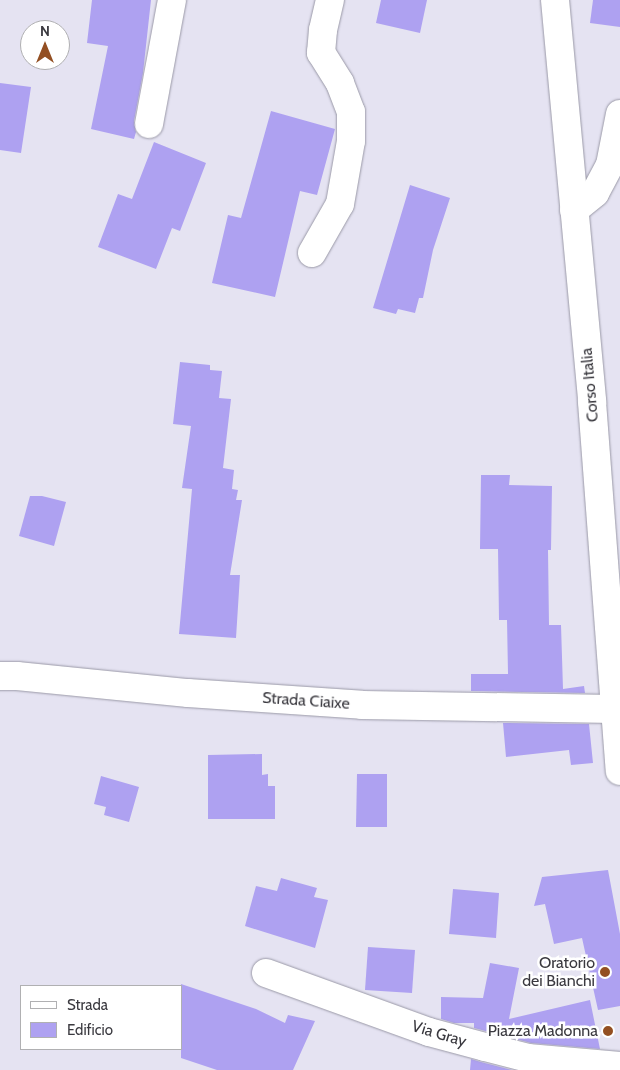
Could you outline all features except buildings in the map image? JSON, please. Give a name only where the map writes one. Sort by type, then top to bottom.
[{"type":"main road","points":[[149,124],[172,0]]},
{"type":"main road","points":[[312,253],[340,204],[351,141],[351,112],[340,84],[321,54],[323,30],[330,0]]},
{"type":"main road","name":"Corso Italia","points":[[555,0],[592,402],[614,605],[614,709],[620,771]]},
{"type":"main road","points":[[574,210],[595,193],[610,165],[620,114]]},
{"type":"main road","name":"Strada Ciaixe","points":[[0,676],[17,676],[188,693],[362,705],[614,709]]},
{"type":"main road","name":"Via Gray","points":[[266,973],[429,1032],[485,1048],[528,1058],[620,1066]]},
{"type":"place","name":"Oratorio dei Bianchi","points":[[605,972]]},
{"type":"place","name":"Piazza Madonna","points":[[608,1031]]}]
